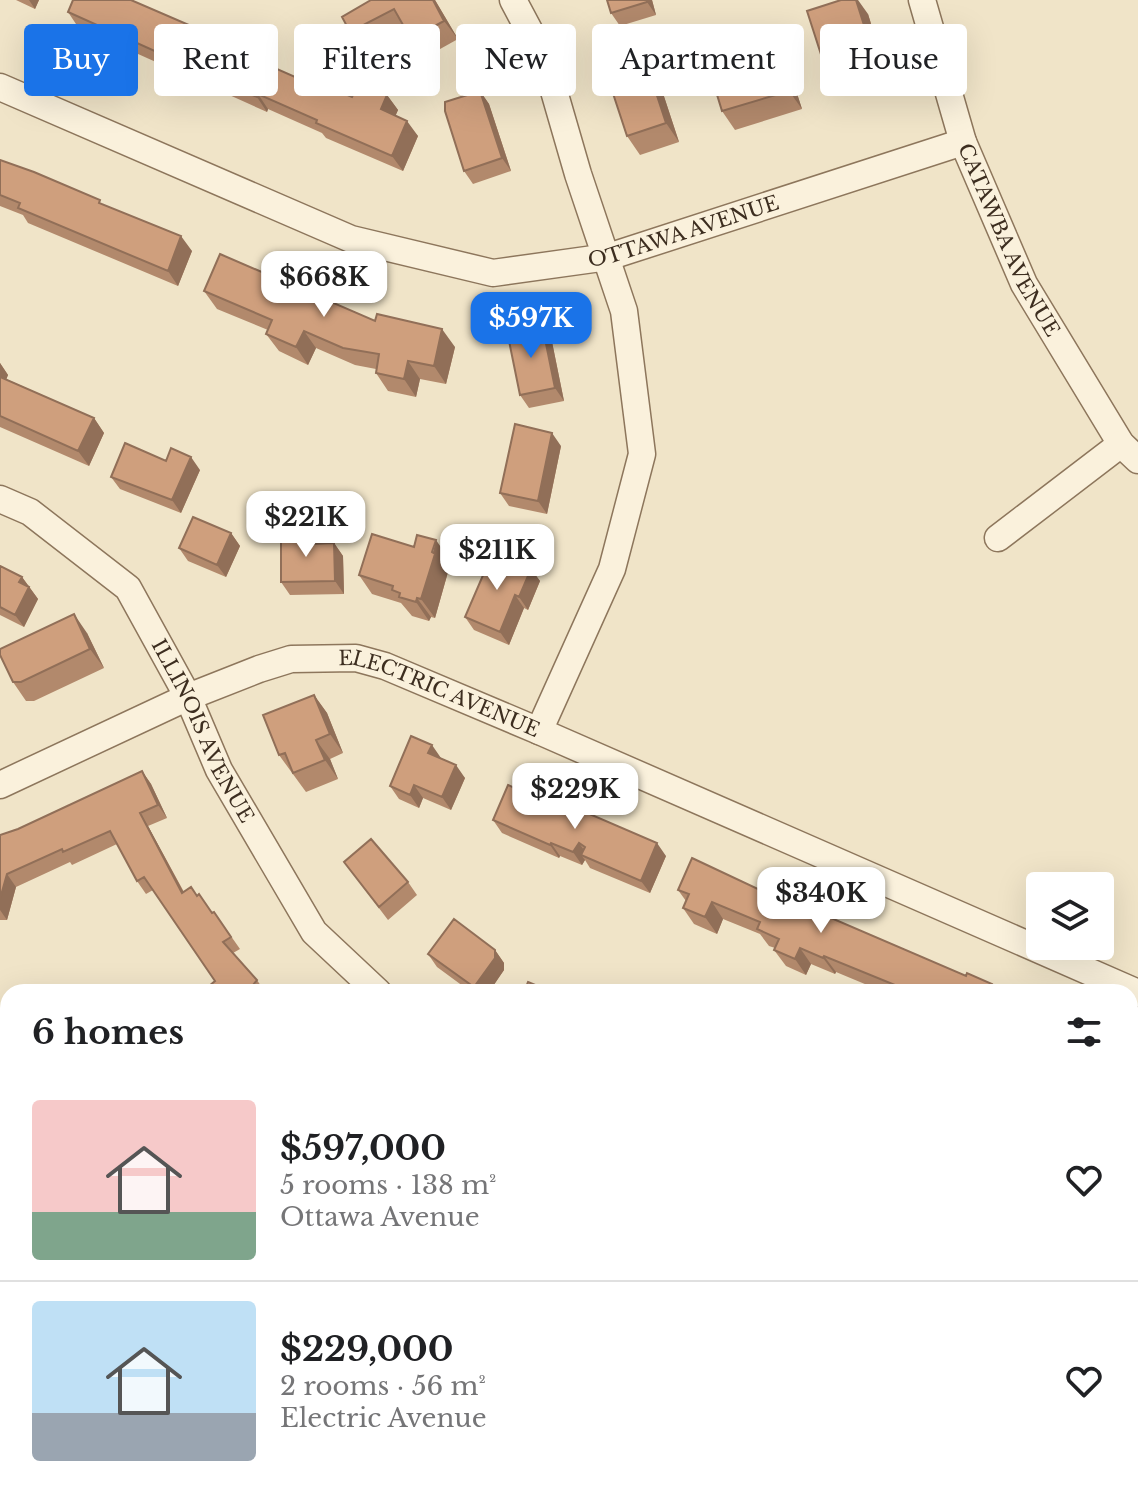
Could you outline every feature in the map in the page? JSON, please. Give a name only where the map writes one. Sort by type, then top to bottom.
[{"type":"street","points":[[513,0],[545,60],[578,174],[624,311],[642,454],[612,569],[539,731]]},
{"type":"street","name":"CATAWBA AVENUE","points":[[922,0],[963,142],[1024,284],[1130,452]]},
{"type":"street","name":"OTTAWA AVENUE","points":[[0,87],[351,239],[493,273],[608,257],[963,142]]},
{"type":"street","points":[[998,538],[1130,452]]},
{"type":"street","name":"ILLINOIS AVENUE","points":[[0,499],[30,512],[128,588],[188,697],[219,770],[314,932],[369,984]]},
{"type":"street","name":"ELECTRIC AVENUE","points":[[0,785],[188,697],[291,659],[356,658],[385,666],[539,731],[1117,984]]},
{"type":"building","points":[[73,0],[131,0],[187,24],[154,24],[154,51],[138,43],[138,24],[95,24],[68,12]]},
{"type":"building","points":[[371,0],[433,0],[444,21],[438,24],[402,24],[394,9],[365,24],[346,24],[342,17]]},
{"type":"building","points":[[607,0],[647,0],[647,2],[611,13]]},
{"type":"building","points":[[841,0],[856,0],[864,24],[820,24],[820,51],[807,11]]},
{"type":"building","points":[[278,70],[294,77],[294,96],[387,96],[381,109],[407,121],[392,156],[316,123],[317,120],[263,96],[278,96]]},
{"type":"building","points":[[464,96],[482,96],[502,158],[464,171],[445,102]]},
{"type":"building","points":[[614,96],[657,96],[666,123],[627,136]]},
{"type":"building","points":[[717,96],[772,96],[722,111]]},
{"type":"building","points":[[0,160],[181,236],[168,271],[18,208],[20,203],[0,195]]},
{"type":"building","points":[[220,254],[375,321],[377,314],[442,329],[434,366],[408,361],[404,379],[376,373],[379,354],[343,348],[304,331],[296,347],[266,334],[272,320],[204,291]]},
{"type":"building","points":[[542,324],[555,388],[520,395],[507,331]]},
{"type":"building","points":[[0,377],[94,418],[78,451],[0,416]]},
{"type":"building","points":[[515,424],[552,433],[538,501],[500,493]]},
{"type":"building","points":[[125,443],[166,461],[171,448],[191,457],[172,500],[111,477]]},
{"type":"building","points":[[193,517],[231,533],[217,565],[179,548]]},
{"type":"building","points":[[281,532],[311,532],[312,544],[334,543],[335,581],[281,582]]},
{"type":"building","points":[[372,534],[414,547],[417,535],[436,540],[432,552],[435,554],[421,599],[417,598],[416,602],[399,597],[400,593],[392,590],[393,586],[359,575]]},
{"type":"building","points":[[493,552],[531,569],[519,597],[515,595],[500,632],[465,617]]},
{"type":"building","points":[[0,566],[22,577],[19,582],[29,587],[15,615],[0,607]]},
{"type":"building","points":[[74,614],[90,649],[21,682],[13,682],[0,649]]},
{"type":"building","points":[[314,695],[330,734],[316,740],[325,760],[293,773],[285,753],[279,755],[263,715]]},
{"type":"building","points":[[411,736],[432,745],[428,753],[456,765],[442,797],[414,785],[410,795],[390,786]]},
{"type":"building","points":[[142,771],[158,805],[140,813],[182,893],[191,887],[197,896],[199,894],[231,937],[223,942],[257,980],[254,984],[212,984],[215,981],[144,877],[137,881],[110,831],[7,874],[0,899],[0,835]]},
{"type":"building","points":[[508,785],[531,796],[534,790],[657,843],[641,881],[581,855],[585,847],[579,843],[573,852],[493,820]]},
{"type":"building","points":[[371,839],[408,882],[379,907],[344,862]]},
{"type":"building","points":[[692,858],[792,905],[794,902],[966,976],[967,973],[992,984],[892,984],[800,948],[795,959],[774,950],[779,939],[757,929],[760,922],[712,902],[705,917],[683,908],[689,894],[678,890]]},
{"type":"building","points":[[454,919],[495,950],[495,958],[476,984],[470,984],[428,954]]}]
